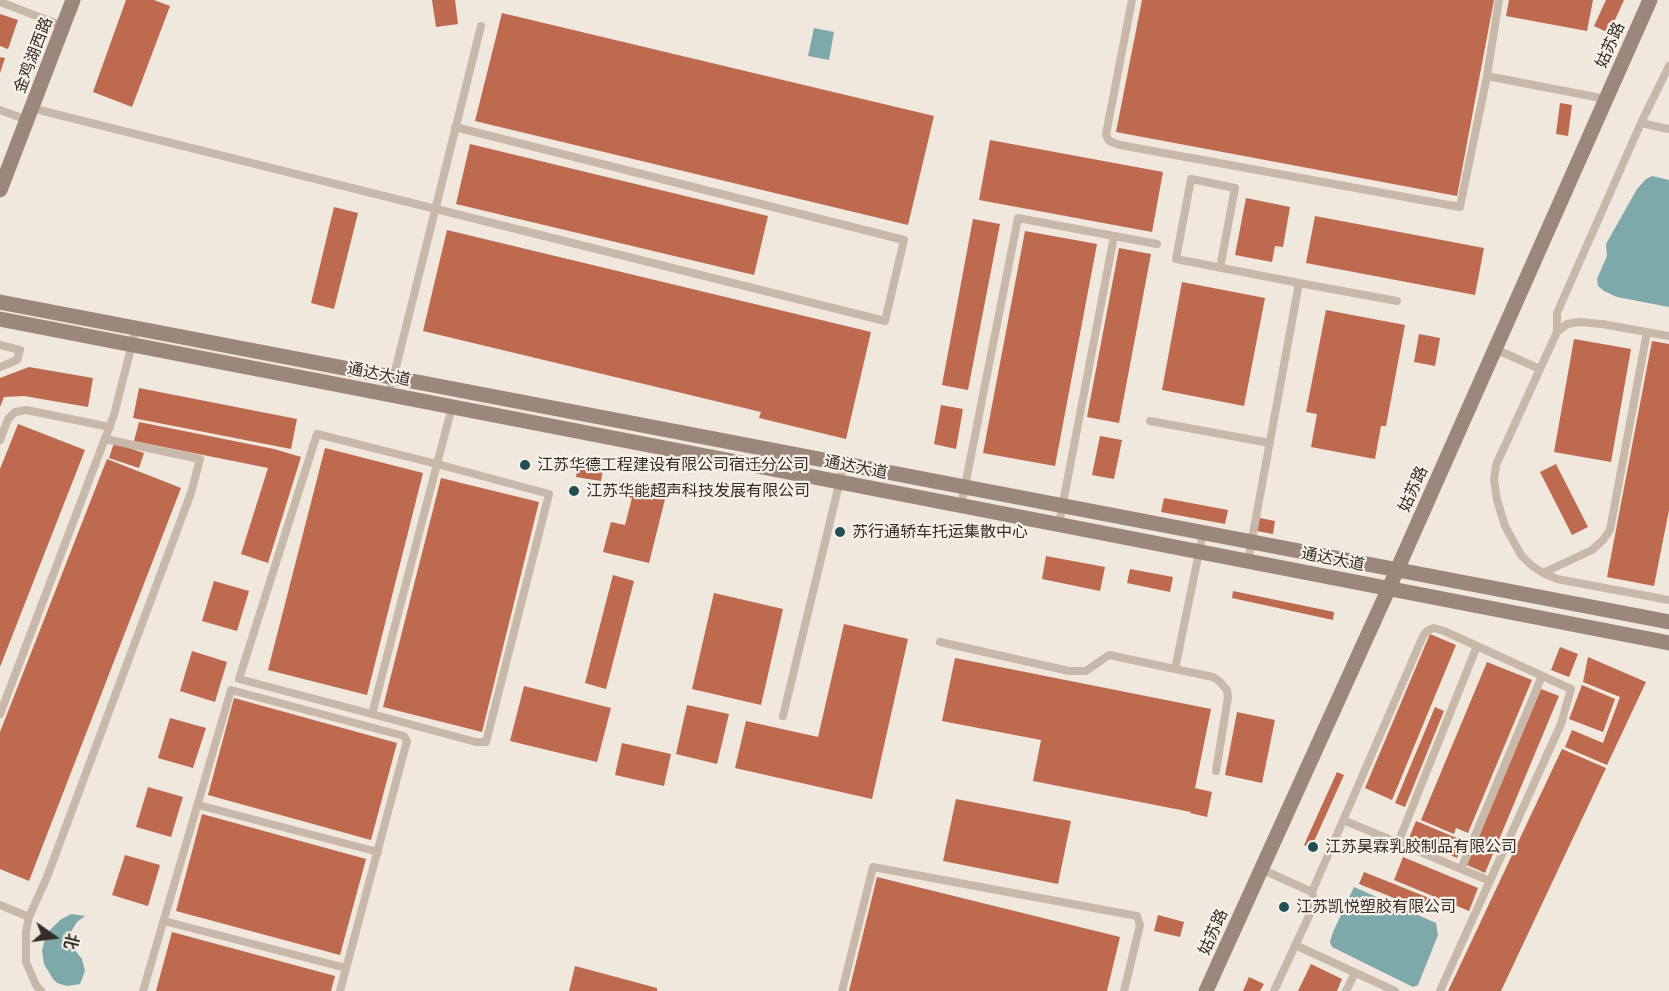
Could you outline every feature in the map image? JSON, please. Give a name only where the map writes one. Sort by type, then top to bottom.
[{"type":"main road","name":"金鸡湖西路","points":[[0,190],[73,0]]},
{"type":"main road","name":"姑苏路","points":[[1206,991],[1389,588],[1650,0]]},
{"type":"main road","name":"通达大道","points":[[0,302],[1669,622]]},
{"type":"main road","name":"通达大道","points":[[0,319],[1669,643]]},
{"type":"lane","points":[[1132,0],[1106,135],[1109,141],[1120,145],[1460,207],[1487,76],[1499,0]]},
{"type":"lane","points":[[0,2],[63,26]]},
{"type":"lane","points":[[389,394],[481,26]]},
{"type":"lane","points":[[1557,332],[1557,313],[1641,123],[1669,66]]},
{"type":"lane","points":[[1487,76],[1606,99]]},
{"type":"lane","points":[[0,110],[29,114],[435,209],[885,321],[904,240],[455,127]]},
{"type":"lane","points":[[1641,123],[1669,129]]},
{"type":"lane","points":[[1220,268],[1234,188],[1191,179],[1176,259],[1220,268],[1397,301]]},
{"type":"lane","points":[[961,506],[1018,218],[1157,244]]},
{"type":"lane","points":[[1059,525],[1114,236]]},
{"type":"lane","points":[[1248,561],[1299,283]]},
{"type":"lane","points":[[1669,336],[1579,322],[1566,324],[1557,332],[1496,465],[1494,480],[1505,526],[1521,555],[1543,573],[1557,579],[1669,600]]},
{"type":"lane","points":[[0,714],[110,428],[136,328]]},
{"type":"lane","points":[[1543,573],[1592,550],[1610,530],[1647,332]]},
{"type":"lane","points":[[0,345],[20,350],[17,360],[0,367]]},
{"type":"lane","points":[[1495,349],[1540,369]]},
{"type":"lane","points":[[372,714],[452,407]]},
{"type":"lane","points":[[0,440],[8,419],[15,412],[26,410],[110,428]]},
{"type":"lane","points":[[1150,421],[1270,443]]},
{"type":"lane","points":[[317,434],[549,494],[486,742],[476,742],[372,714],[239,678],[317,434]]},
{"type":"lane","points":[[41,991],[26,962],[26,931],[29,917],[51,866],[187,504],[200,459],[105,439]]},
{"type":"lane","points":[[783,716],[844,464]]},
{"type":"lane","points":[[1175,669],[1203,532]]},
{"type":"lane","points":[[1274,991],[1315,903],[1312,891],[1423,636],[1428,630],[1434,628],[1571,689],[1561,724],[1440,991]]},
{"type":"lane","points":[[940,642],[1069,671],[1086,671],[1109,655],[1213,677],[1227,690],[1228,697],[1216,771]]},
{"type":"lane","points":[[1398,843],[1478,646]]},
{"type":"lane","points":[[1461,869],[1542,676]]},
{"type":"lane","points":[[143,991],[231,690],[404,736],[406,747],[340,991]]},
{"type":"lane","points":[[198,804],[378,852]]},
{"type":"lane","points":[[1343,820],[1490,881]]},
{"type":"lane","points":[[842,991],[873,867],[1137,916],[1140,925],[1124,991]]},
{"type":"lane","points":[[1262,869],[1312,891]]},
{"type":"lane","points":[[0,905],[29,917]]},
{"type":"lane","points":[[165,921],[346,968]]},
{"type":"lane","points":[[1295,945],[1395,991]]},
{"type":"lane","points":[[1346,991],[1355,973]]},
{"type":"water","points":[[814,28],[834,32],[829,60],[808,56]]},
{"type":"water","points":[[1652,176],[1669,180],[1669,307],[1617,297],[1598,286],[1597,279],[1607,256],[1606,244],[1637,189]]},
{"type":"water","points":[[1354,887],[1436,923],[1438,935],[1418,985],[1413,987],[1332,947],[1330,942],[1333,932]]},
{"type":"water","points":[[71,914],[85,916],[72,930],[70,944],[82,959],[85,971],[80,984],[67,986],[53,979],[44,964],[42,950],[47,933],[60,920]]},
{"type":"building","points":[[126,0],[154,0],[170,6],[132,107],[93,92]]},
{"type":"building","points":[[432,0],[455,0],[458,24],[436,27]]},
{"type":"building","points":[[1142,0],[1494,0],[1457,196],[1116,132]]},
{"type":"building","points":[[1509,0],[1593,0],[1587,31],[1506,16]]},
{"type":"building","points":[[1606,0],[1624,0],[1609,33],[1594,26]]},
{"type":"building","points":[[502,13],[934,116],[908,225],[475,121]]},
{"type":"building","points":[[0,14],[18,20],[8,49],[0,46]]},
{"type":"building","points":[[0,57],[5,58],[0,73]]},
{"type":"building","points":[[1560,103],[1572,105],[1568,136],[1556,134]]},
{"type":"building","points":[[990,140],[1163,172],[1152,232],[979,200]]},
{"type":"building","points":[[470,144],[768,216],[754,275],[456,204]]},
{"type":"building","points":[[1246,198],[1290,207],[1283,247],[1275,246],[1272,262],[1235,255]]},
{"type":"building","points":[[334,207],[358,213],[334,309],[311,303]]},
{"type":"building","points":[[1315,216],[1484,248],[1475,295],[1306,263]]},
{"type":"building","points":[[973,219],[1000,224],[968,390],[942,385]]},
{"type":"building","points":[[447,230],[871,332],[846,439],[759,418],[761,412],[423,331]]},
{"type":"building","points":[[1025,231],[1097,244],[1055,466],[983,453]]},
{"type":"building","points":[[1119,248],[1151,254],[1119,423],[1087,417]]},
{"type":"building","points":[[1182,282],[1265,298],[1244,406],[1162,390]]},
{"type":"building","points":[[1326,310],[1405,325],[1386,426],[1381,426],[1375,459],[1311,447],[1317,414],[1306,412]]},
{"type":"building","points":[[1419,334],[1440,338],[1435,366],[1414,362]]},
{"type":"building","points":[[1574,339],[1631,349],[1611,462],[1554,452]]},
{"type":"building","points":[[1652,341],[1669,344],[1669,510],[1654,586],[1607,577]]},
{"type":"building","points":[[29,367],[93,378],[88,407],[24,396],[4,397],[0,407],[0,378]]},
{"type":"building","points":[[139,388],[297,419],[291,449],[133,418]]},
{"type":"building","points":[[941,405],[963,409],[956,449],[934,444]]},
{"type":"building","points":[[139,422],[274,449],[301,457],[268,563],[241,554],[268,468],[134,441]]},
{"type":"building","points":[[18,424],[85,450],[0,667],[0,469]]},
{"type":"building","points":[[1100,436],[1122,440],[1114,479],[1092,475]]},
{"type":"building","points":[[114,443],[144,453],[139,468],[109,458]]},
{"type":"building","points":[[325,448],[423,473],[367,695],[268,670]]},
{"type":"building","points":[[107,459],[181,488],[29,881],[0,869],[0,732]]},
{"type":"building","points":[[578,464],[603,469],[601,481],[576,477]]},
{"type":"building","points":[[1556,464],[1588,527],[1572,535],[1540,472]]},
{"type":"building","points":[[441,478],[539,502],[482,732],[383,707]]},
{"type":"building","points":[[619,483],[666,495],[649,563],[603,552],[611,522],[625,525],[632,498],[617,494]]},
{"type":"building","points":[[1164,498],[1228,510],[1225,524],[1161,512]]},
{"type":"building","points":[[1260,518],[1275,521],[1273,534],[1257,531]]},
{"type":"building","points":[[1046,556],[1105,567],[1100,591],[1042,579]]},
{"type":"building","points":[[1130,569],[1173,577],[1170,592],[1127,583]]},
{"type":"building","points":[[613,575],[634,581],[606,689],[585,683]]},
{"type":"building","points":[[214,581],[249,591],[237,631],[202,621]]},
{"type":"building","points":[[1233,591],[1334,612],[1333,620],[1232,598]]},
{"type":"building","points":[[714,593],[783,609],[761,705],[692,689]]},
{"type":"building","points":[[844,624],[908,639],[872,799],[735,768],[746,721],[818,737]]},
{"type":"building","points":[[1430,634],[1456,645],[1392,800],[1365,788]]},
{"type":"building","points":[[1560,647],[1578,654],[1569,677],[1551,670]]},
{"type":"building","points":[[192,651],[227,662],[215,702],[180,691]]},
{"type":"building","points":[[1588,657],[1646,682],[1607,765],[1565,747],[1572,730],[1603,743],[1620,697],[1583,682]]},
{"type":"building","points":[[955,658],[1211,709],[1195,788],[1212,792],[1207,817],[1033,781],[1041,740],[942,721]]},
{"type":"building","points":[[1487,662],[1532,680],[1468,833],[1456,828],[1454,834],[1421,820]]},
{"type":"building","points":[[1582,685],[1615,699],[1603,732],[1569,719]]},
{"type":"building","points":[[524,686],[611,708],[597,762],[510,741]]},
{"type":"building","points":[[1541,689],[1559,696],[1485,873],[1467,865]]},
{"type":"building","points":[[234,698],[397,743],[371,840],[208,795]]},
{"type":"building","points":[[687,705],[729,714],[717,764],[676,754]]},
{"type":"building","points":[[1435,707],[1444,711],[1405,807],[1395,803]]},
{"type":"building","points":[[1237,712],[1275,720],[1262,783],[1225,775]]},
{"type":"building","points":[[170,718],[206,728],[193,768],[158,758]]},
{"type":"building","points":[[622,743],[671,754],[664,786],[615,775]]},
{"type":"building","points":[[1562,749],[1606,768],[1501,991],[1448,991]]},
{"type":"building","points":[[1337,772],[1344,775],[1311,848],[1304,845]]},
{"type":"building","points":[[148,787],[183,797],[171,837],[136,827]]},
{"type":"building","points":[[956,799],[1071,821],[1058,884],[943,861]]},
{"type":"building","points":[[202,814],[366,859],[340,955],[176,911]]},
{"type":"building","points":[[1416,821],[1464,841],[1457,858],[1409,838]]},
{"type":"building","points":[[125,855],[160,865],[148,906],[112,895]]},
{"type":"building","points":[[1403,857],[1478,888],[1469,911],[1394,880]]},
{"type":"building","points":[[1364,872],[1429,898],[1424,910],[1359,884]]},
{"type":"building","points":[[877,877],[1120,937],[1107,991],[849,991]]},
{"type":"building","points":[[1158,915],[1184,922],[1180,937],[1154,931]]},
{"type":"building","points":[[172,932],[335,976],[331,991],[156,991]]},
{"type":"building","points":[[1311,964],[1342,979],[1337,991],[1298,991]]},
{"type":"building","points":[[575,966],[657,988],[657,991],[569,991]]},
{"type":"building","points":[[1249,977],[1264,984],[1260,991],[1243,991]]},
{"type":"place","name":"江苏华德工程建设有限公司宿迁分公司","points":[[525,465]]},
{"type":"place","name":"江苏华能超声科技发展有限公司","points":[[574,491]]},
{"type":"place","name":"苏行通轿车托运集散中心","points":[[840,532]]},
{"type":"place","name":"江苏昊霖乳胶制品有限公司","points":[[1313,847]]},
{"type":"place","name":"江苏凯悦塑胶有限公司","points":[[1284,907]]}]
